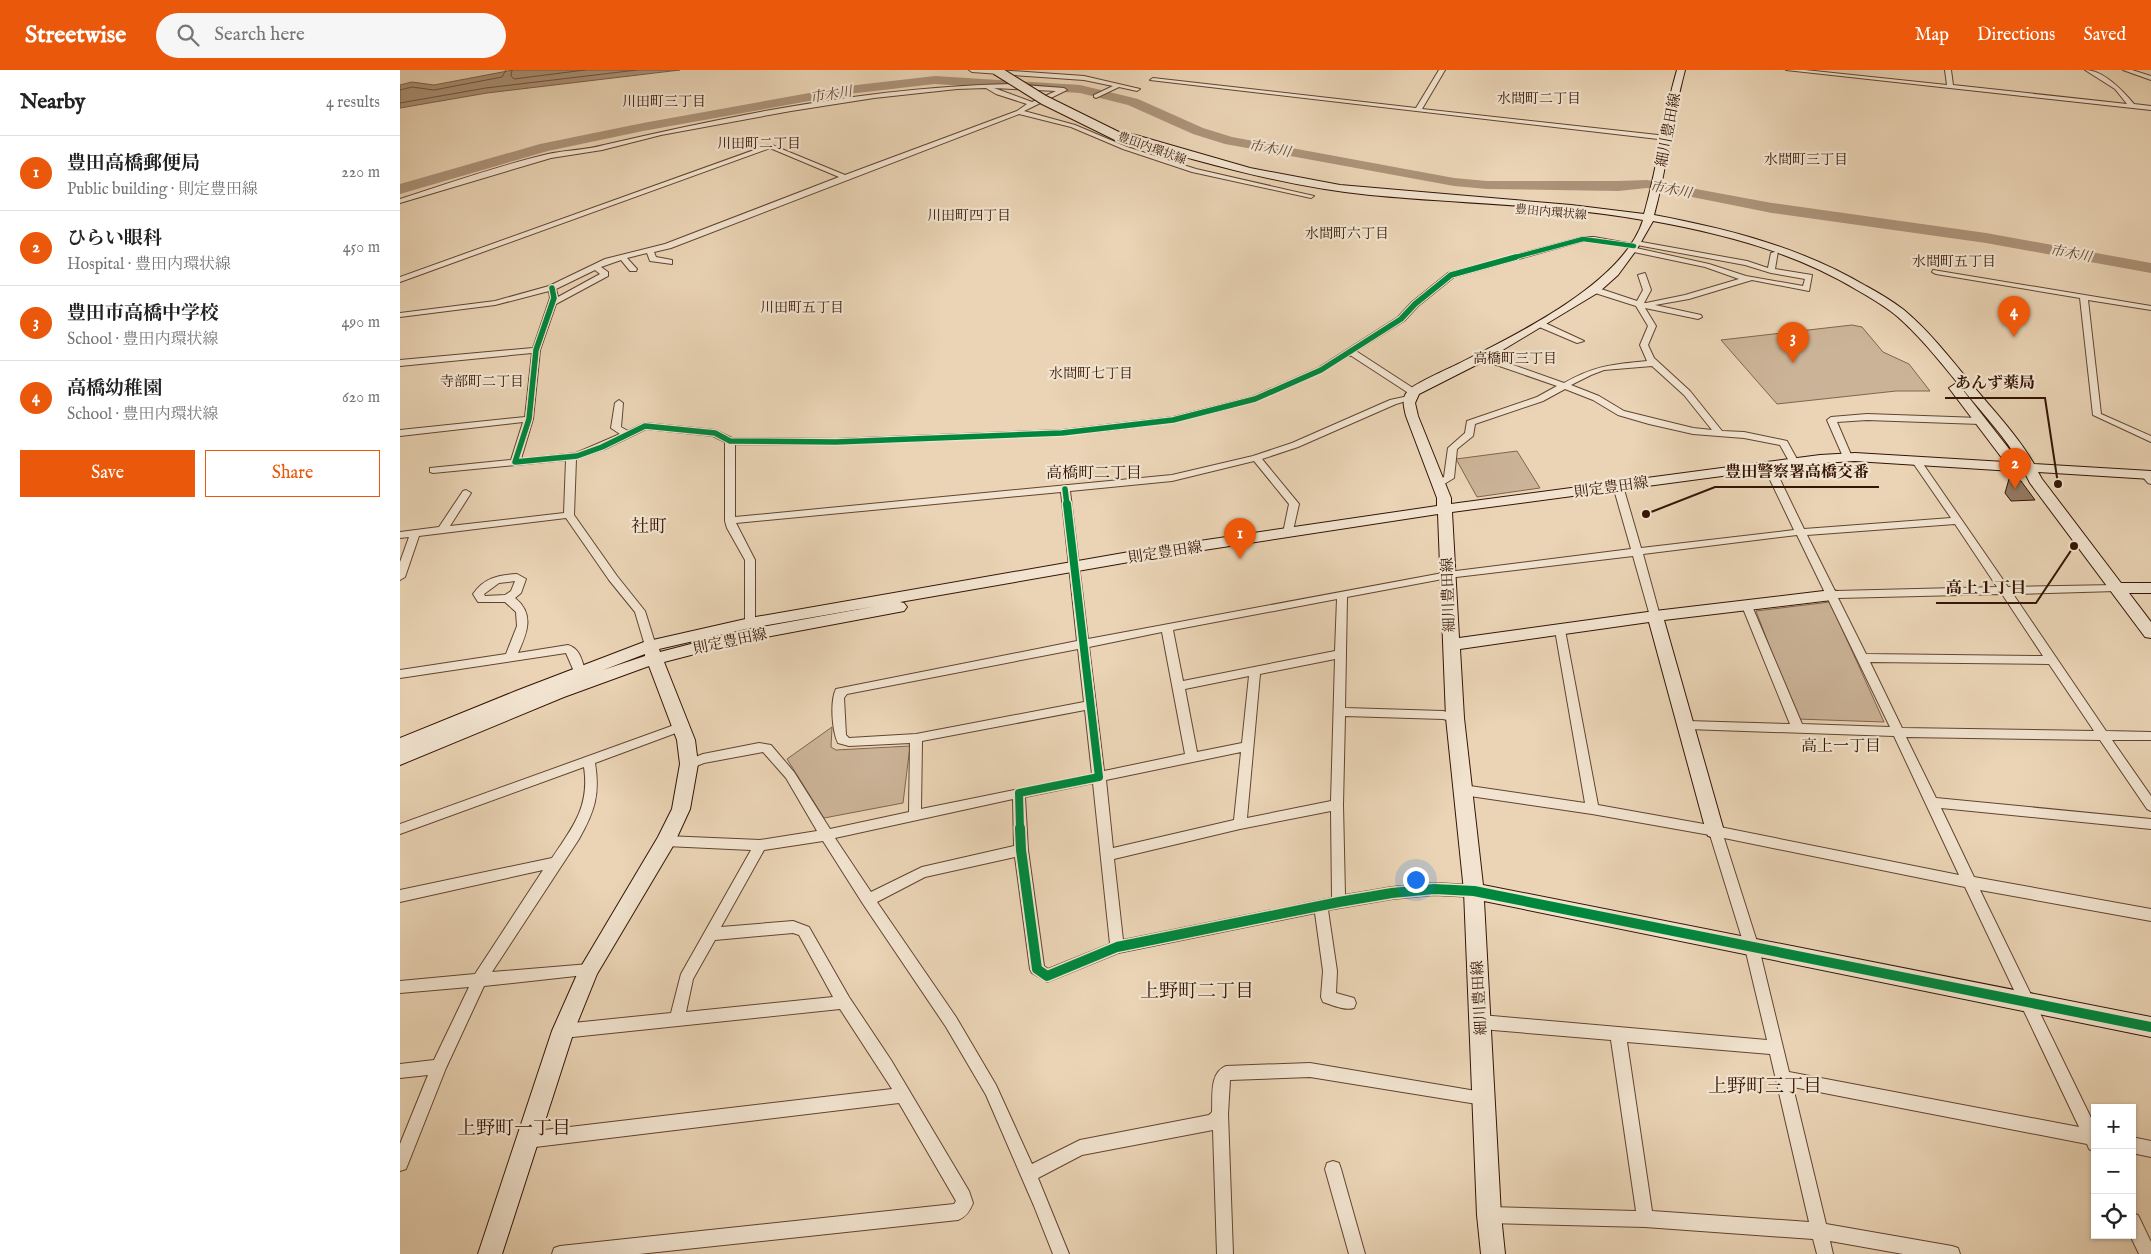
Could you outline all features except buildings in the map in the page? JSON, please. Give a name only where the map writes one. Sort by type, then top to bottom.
[{"type":"street","points":[[972,70],[1084,78],[1136,89]]},
{"type":"street","name":"豊田内環状線","points":[[996,70],[1044,100],[1129,138],[1176,158],[1224,171],[1329,191],[1414,201],[1647,220],[1722,232],[1765,244],[1828,270],[1873,294],[1892,307],[1931,342],[1980,402],[2151,634]]},
{"type":"street","name":"豊田内環状線","points":[[1008,70],[1065,105],[1129,138]]},
{"type":"street","points":[[1418,110],[1442,70]]},
{"type":"street","name":"細川豊田線","points":[[1493,1254],[1489,1215],[1474,891],[1455,718],[1444,498],[1412,416],[1409,403],[1412,394],[1540,324],[1595,290],[1614,273],[1634,246],[1647,220],[1657,187],[1681,70]]},
{"type":"street","points":[[1790,70],[2151,108]]},
{"type":"street","points":[[1948,70],[1950,87]]},
{"type":"street","points":[[2088,70],[2117,88],[2133,107]]},
{"type":"street","points":[[2126,70],[2151,78]]},
{"type":"street","points":[[1153,80],[1667,138]]},
{"type":"street","points":[[1096,96],[1119,85]]},
{"type":"street","points":[[986,86],[995,93],[1024,100],[1032,104]]},
{"type":"street","points":[[400,201],[550,156],[602,148],[669,132],[838,101],[923,90],[986,86],[1064,90],[1019,112],[845,177],[691,238],[650,252],[595,266],[552,288],[495,303],[400,315]]},
{"type":"street","points":[[1019,112],[1073,126],[1116,145],[1194,171],[1311,196]]},
{"type":"street","points":[[400,280],[770,146],[845,177]]},
{"type":"street","name":"豊田内環状線","points":[[1647,220],[1716,236],[1775,253],[1833,278],[1860,293],[1882,309],[1919,343],[2014,465]]},
{"type":"street","points":[[433,470],[571,457],[602,447],[645,426],[715,433],[730,441],[836,442],[1062,433],[1137,426],[1173,420],[1255,399],[1310,375],[1351,352],[1401,319],[1415,304],[1451,275],[1582,239],[1594,239],[1747,263],[1771,271],[1809,277],[1806,289],[1752,278],[1686,297],[1642,305]]},
{"type":"street","points":[[1634,246],[1732,272],[1746,279]]},
{"type":"street","points":[[650,252],[653,259],[669,262]]},
{"type":"street","points":[[1771,271],[1775,253]]},
{"type":"street","points":[[623,258],[633,269]]},
{"type":"street","points":[[552,303],[605,274],[595,266]]},
{"type":"street","points":[[1936,272],[2151,308]]},
{"type":"street","points":[[1642,275],[1647,290],[1642,305],[1652,325],[1644,345],[1653,363],[1687,393],[1719,433]]},
{"type":"street","points":[[515,462],[529,419],[536,350],[554,298],[552,288]]},
{"type":"street","points":[[1595,290],[1642,305],[1698,317]]},
{"type":"street","points":[[2084,297],[2097,416],[2151,439]]},
{"type":"street","points":[[1540,324],[1580,341]]},
{"type":"street","points":[[400,363],[536,350]]},
{"type":"street","points":[[1351,352],[1412,394]]},
{"type":"street","points":[[1482,357],[1596,398],[1626,415],[1693,431],[1784,443],[1793,461]]},
{"type":"street","points":[[1438,484],[1449,478],[1453,448],[1470,434],[1470,424],[1540,399],[1560,390],[1563,385],[1588,373],[1604,368],[1653,363]]},
{"type":"street","points":[[730,521],[1172,478],[1256,458],[1295,445],[1412,394]]},
{"type":"street","points":[[619,403],[616,428],[626,434]]},
{"type":"street","points":[[1847,457],[1831,420],[1867,417],[1980,421]]},
{"type":"street","points":[[400,433],[529,419]]},
{"type":"street","points":[[730,441],[730,521],[750,560],[750,622]]},
{"type":"street","points":[[490,1254],[563,1031],[589,970],[666,840],[681,809],[689,764],[686,740],[652,653],[640,610],[613,578],[569,515],[571,457]]},
{"type":"street","name":"則定豊田線","points":[[400,745],[580,673],[652,653],[750,622],[1288,533],[1793,461],[1847,457],[2014,465],[2032,473],[2149,477]]},
{"type":"street","points":[[1256,458],[1294,504],[1288,533]]},
{"type":"street","points":[[1916,460],[2151,806]]},
{"type":"street","points":[[1768,465],[2091,1134]]},
{"type":"street","points":[[1618,486],[1687,724],[1715,831],[1752,948],[1824,1254]]},
{"type":"street","points":[[1065,489],[1117,947]]},
{"type":"street","points":[[442,531],[466,494]]},
{"type":"street","points":[[400,535],[569,515]]},
{"type":"street","points":[[1090,705],[916,738],[849,742],[842,740],[840,735],[838,698],[840,692],[1448,575],[1800,532],[1958,521]]},
{"type":"street","points":[[400,577],[415,534]]},
{"type":"street","name":"則定豊田線","points":[[400,758],[652,653],[1007,585],[1074,567]]},
{"type":"street","points":[[1450,645],[1655,616],[1832,595],[2151,588]]},
{"type":"street","points":[[1340,902],[1337,891],[1337,805],[1342,594]]},
{"type":"street","points":[[507,598],[521,610],[524,620],[509,659]]},
{"type":"street","points":[[1748,606],[1798,728]]},
{"type":"street","points":[[1167,629],[1180,686],[1192,757]]},
{"type":"street","points":[[1560,630],[1592,809]]},
{"type":"street","points":[[400,674],[568,649],[573,652],[580,673]]},
{"type":"street","points":[[1180,686],[1341,654]]},
{"type":"street","points":[[1862,658],[2051,660]]},
{"type":"street","points":[[1240,824],[1255,671]]},
{"type":"street","points":[[1340,712],[1443,715],[1455,718]]},
{"type":"street","points":[[1687,724],[1898,732],[2151,736]]},
{"type":"street","points":[[400,829],[680,727]]},
{"type":"street","points":[[915,815],[916,738]]},
{"type":"street","points":[[666,840],[760,845],[826,835],[1248,746]]},
{"type":"street","points":[[689,764],[703,759],[759,747],[767,748],[790,775],[868,900],[951,1022],[987,1083],[1041,1203],[1061,1254]]},
{"type":"street","points":[[400,1163],[438,1067],[480,979],[514,923],[586,815],[590,803],[592,785],[589,761]]},
{"type":"street","points":[[1463,790],[1592,809],[1715,831],[1969,882],[2151,915]]},
{"type":"street","points":[[1018,793],[1021,850],[1036,969],[1047,976],[1117,947],[1340,902],[1392,893],[1434,889],[1474,891],[2151,1027]]},
{"type":"street","points":[[1931,802],[2151,824]]},
{"type":"street","points":[[1107,855],[1240,824],[1337,805]]},
{"type":"street","points":[[677,1018],[686,978],[760,845]]},
{"type":"street","points":[[868,900],[922,872],[1021,850]]},
{"type":"street","points":[[400,896],[556,862]]},
{"type":"street","points":[[1321,906],[1330,971],[1328,997],[1348,1003]]},
{"type":"street","points":[[560,1254],[958,1212],[965,1203],[886,1065],[844,1002],[804,931],[799,928],[712,934]]},
{"type":"street","points":[[400,987],[589,970]]},
{"type":"street","points":[[563,1031],[844,1002]]},
{"type":"street","points":[[1481,1022],[1776,1048]]},
{"type":"street","points":[[1618,1034],[1645,1219]]},
{"type":"street","points":[[400,1071],[438,1067]]},
{"type":"street","points":[[1225,1254],[1220,1114],[1221,1080],[1226,1073],[1310,1070],[1483,1098]]},
{"type":"street","points":[[1784,1078],[2091,1139]]},
{"type":"street","points":[[527,1140],[902,1095]]},
{"type":"street","points":[[1028,1175],[1080,1148],[1214,1122],[1220,1114]]},
{"type":"street","points":[[2136,1146],[2151,1149]]},
{"type":"street","points":[[1333,1169],[1357,1254]]},
{"type":"street","points":[[1489,1215],[1645,1219],[1818,1231],[1952,1254]]},
{"type":"street","points":[[2136,1229],[2148,1254]]},
{"type":"shaded area","points":[[1852,325],[1862,327],[1883,352],[1909,364],[1930,391],[1896,391],[1777,404],[1721,340]]},
{"type":"shaded area","points":[[1517,451],[1540,488],[1477,497],[1456,459]]},
{"type":"shaded area","points":[[1830,602],[1884,722],[1797,719],[1756,611]]},
{"type":"shaded area","points":[[832,727],[831,747],[836,750],[910,746],[903,803],[824,818],[787,759]]},
{"type":"water","points":[[513,70],[680,70],[487,93],[400,108],[400,85],[412,82],[434,85]]},
{"type":"waterway","name":"市木川","points":[[400,189],[545,147],[643,127],[848,90],[935,80],[1006,83],[1080,89],[1133,102],[1198,131],[1230,141],[1454,182],[1487,185],[1618,186],[1647,184],[1772,208],[1986,238],[2151,268]]},
{"type":"cycle path","points":[[552,288],[554,298],[536,350],[529,419],[515,462],[577,456],[602,447],[645,426],[715,433],[730,441],[836,442],[1062,433],[1173,420],[1255,399],[1321,370],[1401,319],[1415,304],[1451,275],[1583,239],[1634,246]]},
{"type":"cycle path","points":[[1065,489],[1099,777],[1019,793],[1021,850],[1037,969],[1047,976],[1117,947],[1339,902],[1392,893],[1434,889],[1474,891],[2151,1027]]},
{"type":"place","name":"高橋幼稚園","points":[[2014,337]]},
{"type":"place","name":"豊田市高橋中学校","points":[[1793,363]]},
{"type":"place","name":"あんず薬局","points":[[2058,484]]},
{"type":"place","name":"ひらい眼科","points":[[2015,489]]},
{"type":"place","name":"豊田警察署高橋交番","points":[[1646,514]]},
{"type":"place","name":"高上１丁目","points":[[2074,546]]},
{"type":"place","name":"豊田高橋郵便局","points":[[1240,559]]},
{"type":"district","name":"水間町二丁目","points":[[1539,98]]},
{"type":"district","name":"川田町三丁目","points":[[664,101]]},
{"type":"district","name":"川田町二丁目","points":[[759,143]]},
{"type":"district","name":"水間町三丁目","points":[[1806,159]]},
{"type":"district","name":"川田町四丁目","points":[[969,215]]},
{"type":"district","name":"水間町六丁目","points":[[1347,233]]},
{"type":"district","name":"水間町五丁目","points":[[1954,261]]},
{"type":"district","name":"川田町五丁目","points":[[802,307]]},
{"type":"district","name":"高橋町三丁目","points":[[1515,358]]},
{"type":"district","name":"水間町七丁目","points":[[1091,373]]},
{"type":"district","name":"寺部町二丁目","points":[[482,381]]},
{"type":"district","name":"高橋町二丁目","points":[[1094,472]]},
{"type":"district","name":"社町","points":[[649,526]]},
{"type":"district","name":"高上一丁目","points":[[1841,745]]},
{"type":"district","name":"上野町二丁目","points":[[1197,990]]},
{"type":"district","name":"上野町三丁目","points":[[1765,1085]]},
{"type":"district","name":"上野町一丁目","points":[[514,1127]]}]
